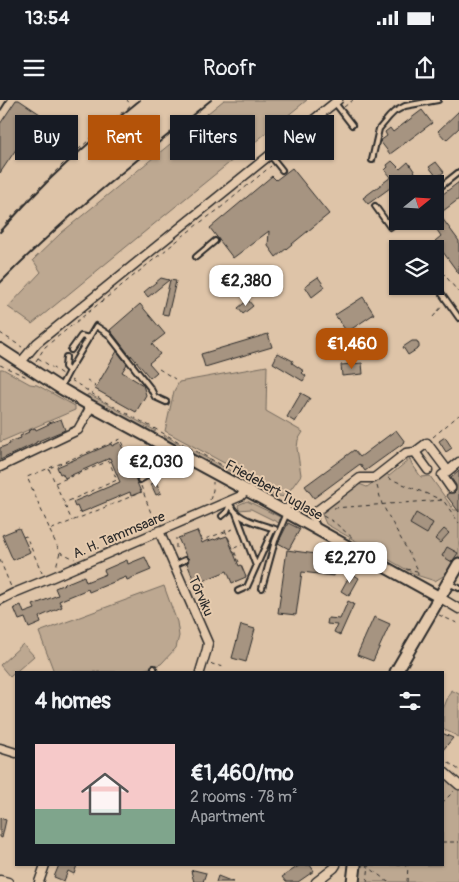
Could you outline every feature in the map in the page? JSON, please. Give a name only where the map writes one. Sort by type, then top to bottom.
[{"type":"main road","points":[[397,671],[459,564]]},
{"type":"main road","points":[[354,882],[356,866]]},
{"type":"street","points":[[319,115],[336,101]]},
{"type":"street","points":[[21,362],[37,343],[265,159]]},
{"type":"street","name":"Friedebert Tuglase","points":[[0,349],[91,406],[176,452],[250,487],[287,513],[459,609]]},
{"type":"street","points":[[0,467],[78,430],[91,406]]},
{"type":"street","points":[[316,513],[360,478],[376,476],[406,454],[415,452],[427,443],[448,471]]},
{"type":"street","points":[[415,452],[428,470]]},
{"type":"street","points":[[451,488],[442,475],[459,462]]},
{"type":"street","name":"A. H. Tammsaare","points":[[0,600],[200,515],[207,510],[230,503],[250,487]]},
{"type":"street","name":"Tõrviku","points":[[159,531],[208,643],[200,671]]},
{"type":"street","points":[[0,748],[15,753]]},
{"type":"street","points":[[444,772],[457,788]]},
{"type":"street","points":[[39,882],[45,866]]},
{"type":"street","points":[[316,882],[335,866]]},
{"type":"street","points":[[0,880],[8,882]]},
{"type":"lane","points":[[372,160],[379,129],[394,112],[406,106],[438,100]]},
{"type":"lane","points":[[336,101],[340,110],[352,125]]},
{"type":"lane","points":[[275,162],[282,170]]},
{"type":"lane","points":[[444,184],[459,172]]},
{"type":"lane","points":[[375,206],[389,226]]},
{"type":"lane","points":[[196,257],[215,241]]},
{"type":"lane","points":[[444,294],[459,318]]},
{"type":"lane","points":[[60,388],[96,326],[95,318]]},
{"type":"lane","points":[[96,326],[108,334],[151,389],[155,397],[166,402]]},
{"type":"lane","points":[[71,350],[81,336],[89,338]]},
{"type":"lane","points":[[66,357],[65,367],[69,371]]},
{"type":"lane","points":[[140,480],[153,473],[176,452]]},
{"type":"lane","points":[[230,503],[236,513],[256,566]]},
{"type":"lane","points":[[222,516],[227,512],[230,503]]},
{"type":"lane","points":[[277,507],[292,506],[316,513],[319,530]]},
{"type":"lane","points":[[236,513],[244,518],[279,531]]},
{"type":"lane","points":[[262,588],[275,541],[287,513]]},
{"type":"lane","points":[[238,590],[246,586],[272,528]]},
{"type":"lane","points":[[174,565],[185,560]]},
{"type":"lane","points":[[448,583],[459,588]]},
{"type":"path","points":[[0,230],[36,190],[129,106],[130,104],[127,100]]},
{"type":"path","points":[[31,368],[45,347],[353,100]]},
{"type":"path","points":[[444,274],[459,293]]},
{"type":"path","points":[[433,317],[447,298]]},
{"type":"path","points":[[0,333],[102,400],[242,476],[250,487]]},
{"type":"path","points":[[159,369],[175,379]]},
{"type":"path","points":[[87,380],[95,385],[91,393]]},
{"type":"path","points":[[427,443],[459,415]]},
{"type":"path","points":[[54,577],[60,552],[27,477],[121,439],[140,480],[142,492],[159,531]]},
{"type":"path","points":[[55,483],[109,461],[117,480],[64,503]]},
{"type":"path","points":[[49,469],[72,521]]},
{"type":"path","points":[[376,476],[442,500],[459,523]]},
{"type":"path","points":[[376,476],[382,504],[417,568],[418,580],[416,584]]},
{"type":"path","points":[[207,510],[214,485],[212,479]]},
{"type":"path","points":[[50,530],[142,492]]},
{"type":"path","points":[[316,513],[382,504],[442,500]]},
{"type":"path","points":[[316,513],[334,522],[356,541]]},
{"type":"path","points":[[197,530],[202,540],[241,526]]},
{"type":"path","points":[[226,531],[239,562]]},
{"type":"path","points":[[23,538],[26,536],[45,580]]},
{"type":"path","points":[[234,548],[247,542]]},
{"type":"path","points":[[60,552],[86,563]]},
{"type":"path","points":[[0,560],[14,593]]},
{"type":"path","points":[[404,569],[417,571]]},
{"type":"path","points":[[431,611],[459,624]]},
{"type":"path","points":[[205,656],[212,664],[224,667]]},
{"type":"path","points":[[444,759],[459,770]]},
{"type":"path","points":[[444,801],[457,788]]},
{"type":"path","points":[[444,842],[459,842]]},
{"type":"path","points":[[367,882],[369,866]]},
{"type":"path","points":[[369,866],[388,882]]},
{"type":"path","points":[[407,866],[407,882]]},
{"type":"shaded area","points":[[224,100],[307,100],[288,115],[265,115],[265,134],[255,142],[255,115],[206,115]]},
{"type":"shaded area","points":[[170,144],[170,160],[233,160],[32,324],[8,307],[41,272],[33,260],[61,233],[150,160],[160,160],[160,152]]},
{"type":"shaded area","points":[[267,366],[266,411],[303,432],[298,440],[297,448],[301,475],[285,497],[272,495],[246,472],[239,471],[165,431],[174,391],[179,382]]},
{"type":"shaded area","points":[[0,369],[30,384],[37,385],[75,406],[75,410],[0,442]]},
{"type":"shaded area","points":[[89,394],[156,431],[148,432],[86,398]]},
{"type":"shaded area","points":[[164,435],[238,475],[235,476],[193,456],[165,438]]},
{"type":"shaded area","points":[[410,459],[421,477],[430,476],[454,510],[459,509],[459,556],[445,575],[435,581],[416,575],[326,524],[321,512],[359,484],[367,487],[386,473],[389,476]]},
{"type":"shaded area","points":[[247,501],[280,517],[279,523],[251,509],[239,510],[238,505]]},
{"type":"shaded area","points":[[164,586],[177,622],[179,636],[176,648],[161,664],[139,671],[54,671],[39,632]]},
{"type":"shaded area","points":[[23,644],[34,656],[10,677],[0,665]]},
{"type":"shaded area","points":[[451,690],[459,694],[459,737],[444,730],[444,707]]},
{"type":"shaded area","points":[[444,775],[459,789],[459,882],[358,882],[360,866],[444,866]]},
{"type":"building","points":[[16,100],[19,100],[40,114],[15,115],[15,151],[0,173],[0,124]]},
{"type":"building","points":[[422,110],[432,123],[390,154],[380,141],[387,136],[385,132],[390,128],[393,132]]},
{"type":"building","points":[[459,111],[459,128],[446,140],[438,131]]},
{"type":"building","points":[[392,161],[400,169],[408,162],[417,175],[389,175],[385,170],[388,167],[387,165]]},
{"type":"building","points":[[436,162],[444,172],[435,175],[429,167]]},
{"type":"building","points":[[292,168],[329,214],[276,257],[268,246],[269,231],[233,258],[210,228],[272,176],[276,180]]},
{"type":"building","points":[[389,178],[389,189],[368,204],[363,198]]},
{"type":"building","points":[[459,182],[459,199],[444,210],[444,193]]},
{"type":"building","points":[[444,221],[459,241],[459,274],[444,253],[444,240],[436,240],[441,236],[437,230],[444,230]]},
{"type":"building","points":[[318,277],[325,287],[312,297],[305,286]]},
{"type":"building","points":[[161,278],[169,280],[148,297],[144,292]]},
{"type":"building","points":[[170,280],[176,281],[168,315],[162,314]]},
{"type":"building","points":[[363,297],[374,314],[347,332],[335,315]]},
{"type":"building","points":[[248,300],[253,306],[243,314],[238,308]]},
{"type":"building","points":[[140,304],[165,334],[152,344],[160,354],[149,363],[157,372],[150,378],[110,330]]},
{"type":"building","points":[[268,334],[272,347],[205,367],[201,354]]},
{"type":"building","points":[[412,341],[417,341],[419,348],[408,355],[403,347]]},
{"type":"building","points":[[117,351],[127,364],[122,372],[143,385],[146,395],[136,412],[95,389]]},
{"type":"building","points":[[278,353],[293,361],[292,363],[304,371],[302,373],[306,376],[303,381],[273,363]]},
{"type":"building","points":[[362,363],[363,374],[342,376],[341,365]]},
{"type":"building","points":[[301,393],[310,398],[295,422],[287,417]]},
{"type":"building","points":[[61,419],[65,430],[0,460],[0,448],[10,444],[9,442],[21,438],[20,436],[28,431],[35,428],[36,430]]},
{"type":"building","points":[[396,430],[405,442],[365,471],[360,464],[314,498],[305,486],[354,450],[360,457]]},
{"type":"building","points":[[445,437],[452,448],[446,452],[439,441]]},
{"type":"building","points":[[120,442],[141,492],[131,496],[130,492],[80,513],[73,502],[120,482],[110,458],[65,478],[62,473],[60,474],[57,467]]},
{"type":"building","points":[[459,471],[459,512],[446,495],[456,491],[456,485],[451,478]]},
{"type":"building","points":[[156,482],[161,493],[156,495],[151,484]]},
{"type":"building","points":[[416,513],[433,523],[427,534],[410,524]]},
{"type":"building","points":[[288,523],[300,529],[289,549],[278,543]]},
{"type":"building","points":[[19,528],[30,552],[13,560],[2,535]]},
{"type":"building","points":[[444,529],[449,533],[440,543],[435,539]]},
{"type":"building","points":[[197,531],[202,543],[227,536],[239,566],[241,565],[246,577],[232,583],[227,571],[196,586],[187,563],[189,559],[178,538]]},
{"type":"building","points":[[447,547],[458,553],[452,562],[442,556]]},
{"type":"building","points":[[287,550],[337,557],[334,576],[302,572],[296,615],[278,613]]},
{"type":"building","points":[[145,557],[151,570],[127,580],[126,577],[89,592],[88,589],[59,601],[62,607],[39,617],[41,623],[29,628],[25,618],[19,620],[14,608],[21,605],[24,613],[35,609],[33,605],[58,595],[55,588],[84,576],[86,582],[106,574],[104,570],[127,560],[128,564]]},
{"type":"building","points":[[351,573],[359,578],[349,596],[341,591]]},
{"type":"building","points":[[348,601],[354,604],[340,635],[334,632],[337,625],[327,624],[328,618],[340,619]]},
{"type":"building","points":[[374,617],[390,624],[373,661],[357,655]]},
{"type":"building","points":[[241,625],[255,629],[246,662],[232,658]]},
{"type":"building","points":[[444,734],[453,738],[444,749]]},
{"type":"building","points":[[0,818],[6,820],[2,838],[0,837]]},
{"type":"building","points":[[59,866],[77,866],[74,874],[68,871],[64,881],[54,877]]},
{"type":"building","points":[[298,866],[311,866],[314,871],[298,882],[286,882],[282,877]]},
{"type":"building","points":[[191,871],[206,873],[203,882],[194,882]]},
{"type":"building","points":[[218,876],[233,882],[216,882]]},
{"type":"railway","points":[[0,111],[7,100]]},
{"type":"railway","points":[[0,232],[61,169],[94,138],[140,100]]},
{"type":"railway","points":[[0,283],[76,211],[211,100]]}]
